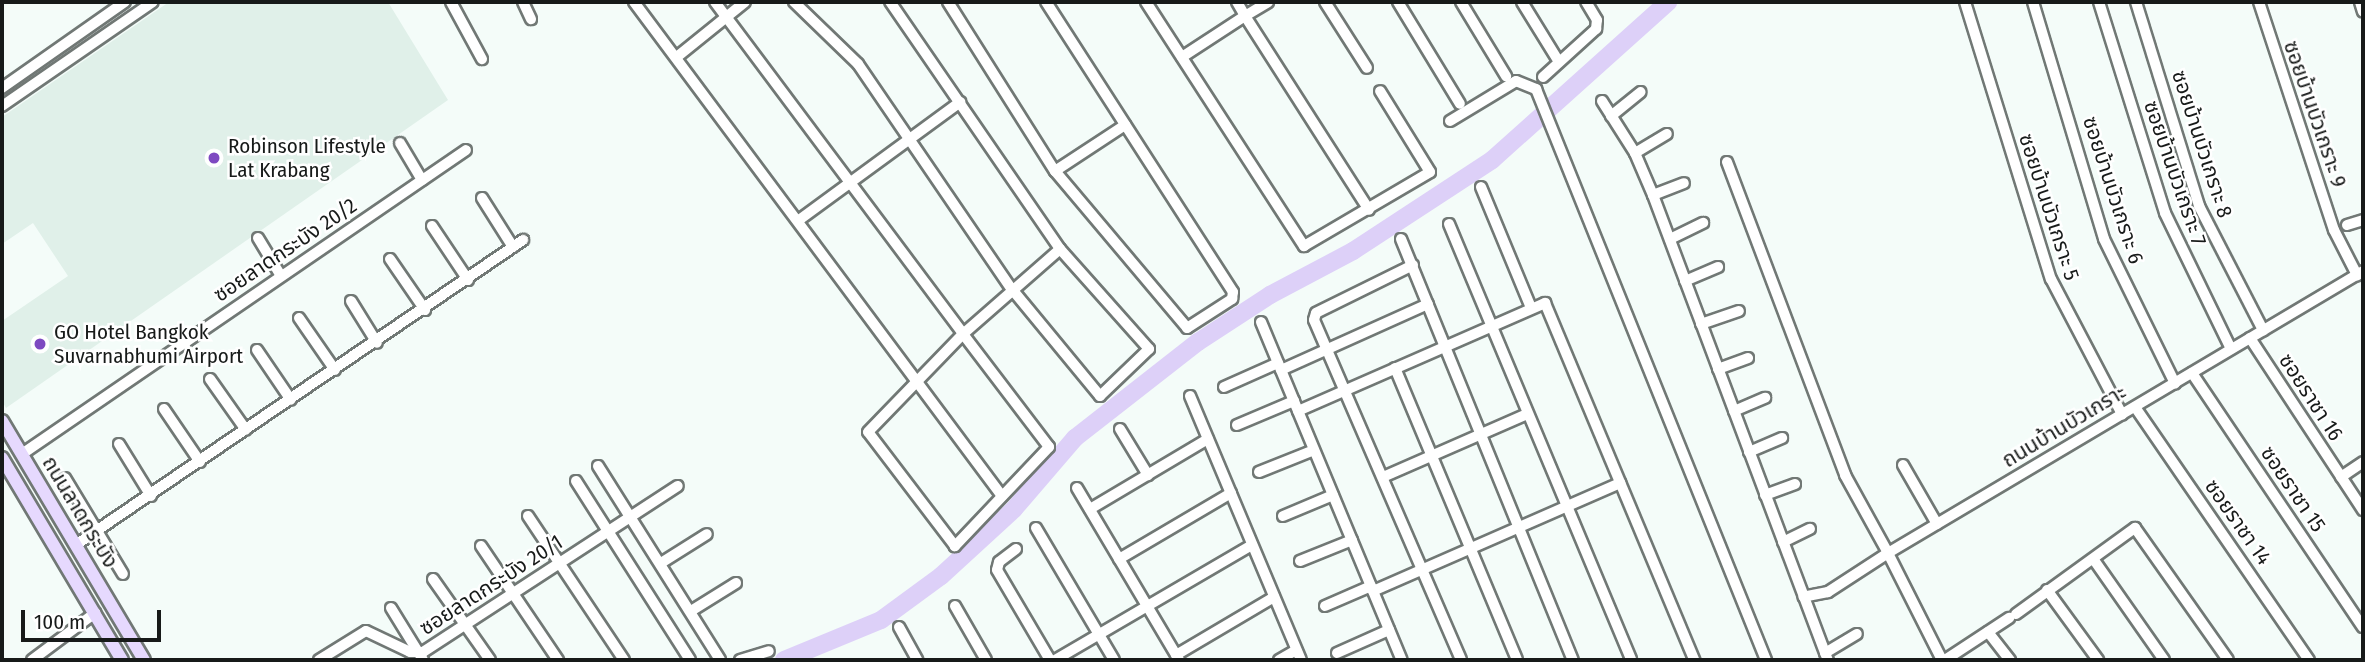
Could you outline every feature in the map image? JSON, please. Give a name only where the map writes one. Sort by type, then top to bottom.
[{"type":"main road","name":"ถนนลาดกระบัง","points":[[2,421],[144,660]]},
{"type":"main road","name":"ถนนลาดกระบัง","points":[[2,458],[122,660]]},
{"type":"main road","points":[[29,503],[46,492]]},
{"type":"street","points":[[2,88],[125,2]]},
{"type":"street","points":[[2,106],[153,2]]},
{"type":"street","points":[[451,2],[482,59]]},
{"type":"street","points":[[523,2],[531,19]]},
{"type":"street","points":[[634,2],[678,56],[1002,496]]},
{"type":"street","points":[[715,2],[963,334],[1049,447],[957,546],[952,545],[868,437],[868,432],[963,334],[1011,288],[1060,249]]},
{"type":"street","points":[[678,56],[728,19],[744,2]]},
{"type":"street","points":[[794,2],[858,64],[906,139],[1011,288],[1100,396],[1149,349],[1060,249],[890,2]]},
{"type":"street","points":[[948,2],[1055,170],[1183,327],[1232,299],[1233,292],[1046,2]]},
{"type":"street","points":[[1146,2],[1304,246],[1430,172],[1380,92]]},
{"type":"street","points":[[1237,2],[1369,210]]},
{"type":"street","points":[[1182,57],[1268,2]]},
{"type":"street","points":[[1325,2],[1367,68]]},
{"type":"street","points":[[1398,2],[1460,104]]},
{"type":"street","points":[[1461,2],[1506,76]]},
{"type":"street","points":[[1522,2],[1559,62]]},
{"type":"street","points":[[1543,77],[1596,29],[1597,20],[1586,2]]},
{"type":"street","name":"ซอยบ้านบัวเกราะ 5","points":[[1965,2],[2050,279],[2122,414]]},
{"type":"street","name":"ซอยบ้านบัวเกราะ 6","points":[[2033,2],[2104,239],[2175,383]]},
{"type":"street","name":"ซอยบ้านบัวเกราะ 7","points":[[2099,2],[2165,214],[2190,274],[2231,349]]},
{"type":"street","name":"ซอยบ้านบัวเกราะ 8","points":[[2136,2],[2199,206],[2263,330]]},
{"type":"street","name":"ซอยบ้านบัวเกราะ 9","points":[[2259,2],[2334,230],[2360,273]]},
{"type":"street","points":[[2360,2],[2363,12]]},
{"type":"street","points":[[19,75],[29,88]]},
{"type":"street","points":[[1450,121],[1516,82],[1531,85],[1541,99],[1766,660]]},
{"type":"street","points":[[1611,116],[1641,92]]},
{"type":"street","points":[[1602,101],[1634,153],[1653,195],[1827,657],[1857,634]]},
{"type":"street","points":[[799,220],[960,102]]},
{"type":"street","points":[[1055,170],[1125,125]]},
{"type":"street","points":[[1634,153],[1667,134]]},
{"type":"street","points":[[400,143],[422,180]]},
{"type":"street","name":"ซอยลาดกระบัง 20/2","points":[[22,454],[466,150]]},
{"type":"street","points":[[1727,162],[1845,475],[1943,660],[2094,560],[2132,529],[2138,530],[2228,660]]},
{"type":"street","points":[[1653,195],[1684,183]]},
{"type":"street","points":[[1481,187],[1531,308]]},
{"type":"street","points":[[482,198],[513,247]]},
{"type":"street","points":[[2347,225],[2363,220]]},
{"type":"street","points":[[1670,239],[1703,223]]},
{"type":"street","points":[[1449,225],[1631,660]]},
{"type":"street","points":[[432,226],[468,281]]},
{"type":"street","points":[[258,238],[281,276]]},
{"type":"street","points":[[1401,239],[1573,660]]},
{"type":"street","points":[[77,544],[468,281],[523,240]]},
{"type":"street","points":[[390,259],[425,310]]},
{"type":"street","points":[[1412,265],[1316,313],[1316,324],[1461,660]]},
{"type":"street","points":[[1685,281],[1718,267]]},
{"type":"street","name":"ถนนบ้านบัวเกราะ","points":[[1803,597],[1828,592],[1880,563],[1888,553],[2360,273]]},
{"type":"street","points":[[351,301],[377,342]]},
{"type":"street","points":[[1224,387],[1329,350],[1428,303]]},
{"type":"street","points":[[1298,411],[1531,308],[1546,304],[1694,660]]},
{"type":"street","points":[[1701,324],[1739,311]]},
{"type":"street","points":[[299,318],[335,370]]},
{"type":"street","points":[[1261,322],[1402,660]]},
{"type":"street","name":"ซอยราชา 16","points":[[2250,338],[2363,510]]},
{"type":"street","points":[[257,350],[291,400]]},
{"type":"street","points":[[1718,369],[1748,358]]},
{"type":"street","points":[[1395,368],[1517,660]]},
{"type":"street","name":"ซอยราชา 15","points":[[2192,373],[2363,627]]},
{"type":"street","points":[[210,379],[246,430]]},
{"type":"street","points":[[1190,396],[1299,655],[1279,660]]},
{"type":"street","points":[[1734,411],[1765,398]]},
{"type":"street","points":[[1237,425],[1294,401]]},
{"type":"street","name":"ซอยราชา 14","points":[[2135,407],[2309,660]]},
{"type":"street","points":[[164,410],[200,462]]},
{"type":"street","points":[[1383,478],[1528,414]]},
{"type":"street","points":[[1120,429],[1148,475]]},
{"type":"street","points":[[1749,452],[1782,438]]},
{"type":"street","points":[[1090,509],[1208,439]]},
{"type":"street","points":[[118,444],[151,496]]},
{"type":"street","points":[[1259,472],[1314,450]]},
{"type":"street","points":[[2341,477],[2363,463]]},
{"type":"street","points":[[1903,465],[1937,524]]},
{"type":"street","points":[[598,466],[632,516],[720,660]]},
{"type":"street","points":[[65,478],[123,574]]},
{"type":"street","points":[[576,481],[690,660]]},
{"type":"street","points":[[1325,606],[1470,549],[1620,483]]},
{"type":"street","points":[[1765,495],[1795,484]]},
{"type":"street","name":"ซอยลาดกระบัง 20/1","points":[[319,660],[366,631],[421,657],[678,486]]},
{"type":"street","points":[[1077,488],[1178,658],[1274,597]]},
{"type":"street","points":[[1119,559],[1231,492]]},
{"type":"street","points":[[1283,516],[1333,495]]},
{"type":"street","points":[[528,516],[624,660]]},
{"type":"street","points":[[1036,528],[1114,660]]},
{"type":"street","points":[[1783,542],[1810,529]]},
{"type":"street","points":[[661,563],[707,534]]},
{"type":"street","points":[[1300,561],[1352,540]]},
{"type":"street","points":[[1016,549],[999,562],[997,570],[1053,660],[1252,545]]},
{"type":"street","points":[[481,546],[516,593],[558,660]]},
{"type":"street","points":[[2094,560],[2164,660]]},
{"type":"street","points":[[433,579],[490,660]]},
{"type":"street","points":[[691,611],[736,583]]},
{"type":"street","points":[[2047,590],[2098,660]]},
{"type":"street","points":[[955,606],[986,660]]},
{"type":"street","points":[[391,608],[421,657]]},
{"type":"street","points":[[32,660],[95,613]]},
{"type":"street","points":[[899,627],[917,660]]},
{"type":"street","points":[[1338,653],[1390,630]]},
{"type":"street","points":[[1989,632],[2010,660]]},
{"type":"street","points":[[740,660],[769,651]]},
{"type":"shaded area","points":[[169,2],[388,2],[448,100],[6,408],[2,401],[2,321],[68,276],[33,223],[2,244],[2,117]]},
{"type":"waterway","points":[[784,660],[881,620],[941,576],[1014,509],[1075,438],[1198,342],[1270,295],[1353,251],[1492,160],[1668,2]]},
{"type":"place","name":"Robinson Lifestyle Lat Krabang","points":[[214,158]]},
{"type":"place","name":"GO Hotel Bangkok Suvarnabhumi Airport","points":[[40,344]]}]
